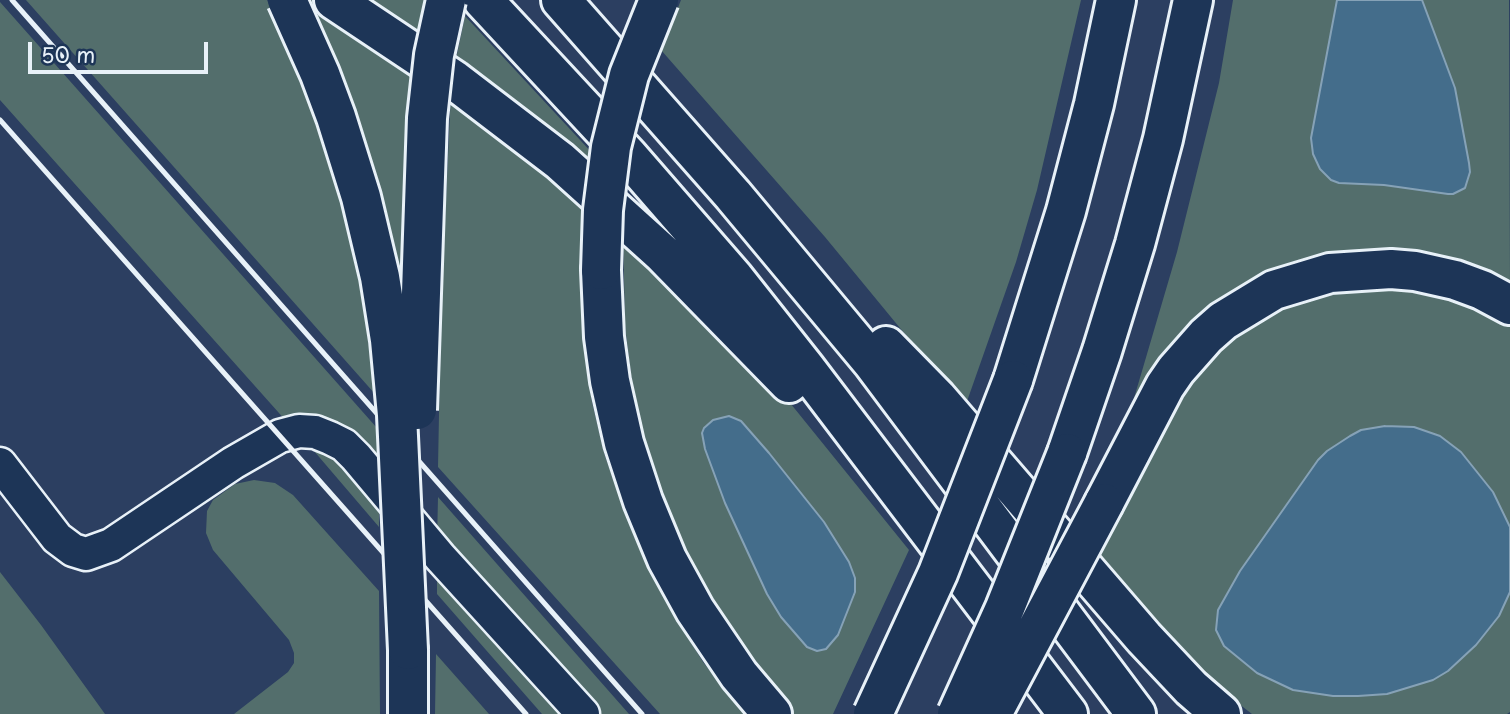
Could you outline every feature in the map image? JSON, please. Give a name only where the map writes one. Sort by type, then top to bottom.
[{"type":"highway","points":[[287,0],[336,117],[361,197],[380,277],[390,340],[397,415],[408,650]]},
{"type":"highway","points":[[334,0],[482,101],[615,209],[716,307],[917,517]]},
{"type":"highway","points":[[408,714],[427,118],[434,55],[446,0]]},
{"type":"highway","points":[[483,0],[628,156],[734,278],[1068,714]]},
{"type":"highway","points":[[561,0],[777,247],[882,374],[1136,714]]},
{"type":"highway","points":[[659,0],[629,75],[611,147],[603,210],[601,270],[602,309],[610,381],[624,443],[643,501],[667,559],[705,627],[739,675],[772,714]]},
{"type":"highway","points":[[873,714],[938,573],[1013,380],[1066,211],[1100,78],[1116,0]]},
{"type":"highway","points":[[957,714],[1005,608],[1067,453],[1102,351],[1135,244],[1163,139],[1193,0]]},
{"type":"highway","points":[[696,153],[937,398],[1144,638],[1191,688],[1221,714]]},
{"type":"highway","points":[[992,714],[1176,370],[1223,321],[1275,290],[1330,273],[1391,268],[1455,280],[1510,305]]},
{"type":"lane","points":[[0,464],[57,538],[72,550],[86,554],[111,545],[233,463],[280,436],[306,431],[330,438],[344,445],[356,457],[448,566],[583,714]]},
{"type":"green space","points":[[26,0],[267,0],[308,92],[329,152],[349,224],[364,305],[375,394]]},
{"type":"green space","points":[[307,0],[316,0],[416,65],[407,292],[399,290]]},
{"type":"green space","points":[[353,0],[430,0],[419,43]]},
{"type":"green space","points":[[681,0],[1081,0],[1037,190],[1016,262],[965,407],[825,237],[661,50]]},
{"type":"green space","points":[[1233,0],[1509,0],[1510,288],[1345,255],[1137,407],[1132,405],[1177,252],[1219,83]]},
{"type":"green space","points":[[0,2],[377,428],[378,466],[287,422],[0,100]]},
{"type":"green space","points":[[465,16],[594,155],[591,175],[454,69]]},
{"type":"green space","points":[[451,91],[588,198],[582,290],[583,340],[592,402],[605,456],[634,536],[668,605],[703,662],[744,714],[660,714],[438,467],[441,309]]},
{"type":"green space","points":[[623,231],[778,388],[909,550],[833,714],[790,714],[776,698],[683,559],[637,424],[625,326]]},
{"type":"green space","points":[[1374,285],[1438,292],[1510,325],[1510,712],[1507,714],[1252,714],[1217,687],[1095,563],[1178,402],[1211,355],[1258,317],[1309,294]]},
{"type":"green space","points":[[308,444],[332,452],[379,500],[379,527]]},
{"type":"green space","points":[[254,480],[275,483],[293,495],[379,591],[380,714],[234,714],[288,672],[294,663],[294,653],[289,640],[213,550],[206,533],[207,511],[213,500],[235,484]]},
{"type":"green space","points":[[438,497],[629,714],[594,714],[437,542]]},
{"type":"green space","points":[[437,567],[572,714],[542,714],[437,594]]},
{"type":"green space","points":[[0,572],[41,625],[105,714],[0,714]]},
{"type":"green space","points":[[436,654],[489,714],[435,714]]},
{"type":"water","points":[[1337,0],[1422,0],[1455,88],[1470,172],[1465,188],[1448,194],[1384,185],[1339,183],[1331,180],[1320,169],[1313,154],[1311,138]]},
{"type":"water","points":[[729,416],[741,421],[769,453],[824,522],[849,562],[855,578],[855,592],[838,635],[826,649],[817,651],[807,647],[781,617],[767,594],[725,503],[705,449],[702,433],[713,420]]},
{"type":"water","points":[[1385,426],[1414,427],[1440,436],[1461,452],[1493,492],[1510,527],[1510,592],[1499,616],[1476,645],[1448,671],[1433,680],[1387,694],[1333,696],[1293,690],[1257,673],[1224,646],[1216,630],[1218,610],[1240,571],[1318,460],[1327,451],[1361,430]]},
{"type":"railway","points":[[12,0],[642,714]]},
{"type":"railway","points":[[0,120],[526,714]]}]
